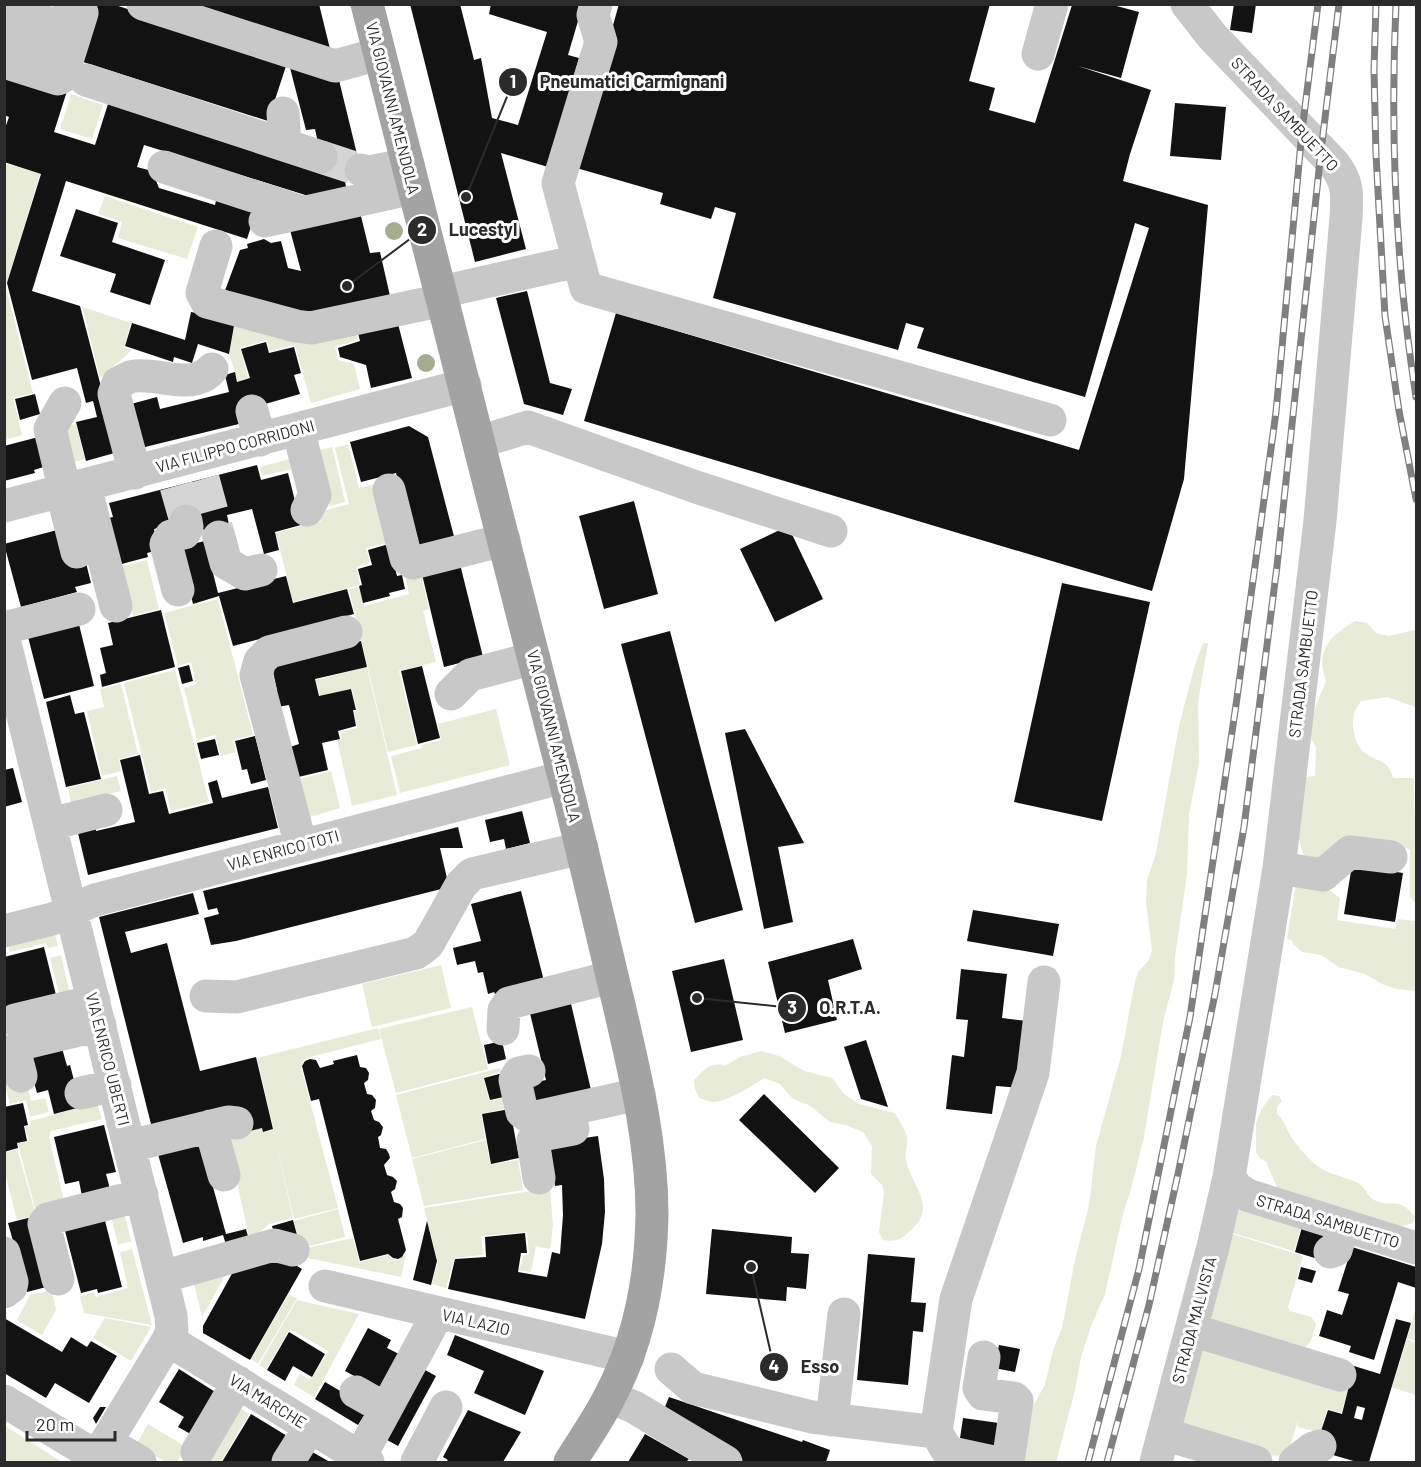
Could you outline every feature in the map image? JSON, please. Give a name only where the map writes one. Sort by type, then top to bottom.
[{"type":"main road","name":"VIA GIOVANNI AMENDOLA","points":[[367,4],[582,848],[641,1105],[650,1172],[652,1215],[644,1293],[628,1357],[610,1397],[570,1462]]},
{"type":"street","points":[[143,4],[335,66],[379,54]]},
{"type":"street","points":[[596,4],[593,15],[601,42],[558,183],[586,288],[1050,420]]},
{"type":"street","points":[[1038,54],[1052,4]]},
{"type":"street","name":"STRADA SAMBUETTO","points":[[1188,4],[1212,36],[1334,164],[1347,186],[1320,521],[1279,868],[1229,1177],[1237,1188],[1247,1195],[1336,1239],[1416,1248]]},
{"type":"street","points":[[17,35],[75,43],[285,145],[321,157]]},
{"type":"street","points":[[283,113],[285,145]]},
{"type":"street","points":[[164,167],[304,212]]},
{"type":"street","points":[[361,170],[411,176]]},
{"type":"street","points":[[265,221],[304,212],[411,176]]},
{"type":"street","points":[[216,246],[202,293],[207,302],[310,328],[578,261]]},
{"type":"street","points":[[135,472],[114,394],[118,383],[133,376],[190,381],[205,377],[212,369]]},
{"type":"street","name":"VIA FILIPPO CORRIDONI","points":[[4,506],[135,472],[187,471],[256,425],[298,429],[465,385]]},
{"type":"street","points":[[65,403],[50,429],[116,606]]},
{"type":"street","points":[[478,442],[528,428],[831,531]]},
{"type":"street","points":[[298,429],[315,495],[307,510]]},
{"type":"street","points":[[71,489],[77,552]]},
{"type":"street","points":[[389,490],[406,558],[413,563],[504,540]]},
{"type":"street","points":[[178,590],[166,544],[171,536],[184,533],[187,527],[186,521]]},
{"type":"street","points":[[219,537],[226,562],[245,574],[261,570]]},
{"type":"street","points":[[5,639],[79,609]]},
{"type":"street","points":[[301,846],[256,675],[260,661],[269,652],[346,632]]},
{"type":"street","name":"VIA ENRICO UBERTI","points":[[5,639],[13,709],[51,824],[115,1085],[129,1174],[160,1268],[171,1316],[172,1330],[168,1340],[99,1454]]},
{"type":"street","points":[[451,694],[470,675],[534,658]]},
{"type":"street","name":"VIA ENRICO TOTI","points":[[4,931],[52,919],[70,901],[95,900],[564,777]]},
{"type":"street","points":[[51,824],[106,810]]},
{"type":"street","points":[[206,996],[237,997],[416,953],[428,944],[461,885],[472,874],[582,848]]},
{"type":"street","points":[[1279,868],[1323,875],[1350,852],[1391,857]]},
{"type":"street","points":[[4,908],[70,901]]},
{"type":"street","points":[[503,1029],[504,1010],[509,1003],[612,977]]},
{"type":"street","points":[[994,1462],[948,1452],[936,1432],[956,1299],[1033,1073],[1044,982]]},
{"type":"street","points":[[15,1020],[97,1013]]},
{"type":"street","points":[[21,1076],[16,1054],[21,1044],[97,1013]]},
{"type":"street","points":[[529,1071],[519,1073],[515,1080],[522,1112],[531,1118],[641,1105]]},
{"type":"street","points":[[81,1093],[115,1085]]},
{"type":"street","points":[[539,1178],[533,1142],[536,1136],[641,1105]]},
{"type":"street","points":[[58,1279],[44,1224],[48,1219],[224,1125],[224,1175]]},
{"type":"street","name":"STRADA MALVISTA","points":[[1160,1448],[1192,1330],[1229,1177]]},
{"type":"street","points":[[160,1268],[219,1244]]},
{"type":"street","points":[[160,1268],[275,1245]]},
{"type":"street","points":[[4,1253],[12,1282],[11,1287],[4,1292]]},
{"type":"street","name":"VIA LAZIO","points":[[325,1286],[628,1357]]},
{"type":"street","points":[[364,1460],[386,1408],[438,1313]]},
{"type":"street","points":[[832,1420],[844,1314]]},
{"type":"street","points":[[1192,1330],[1340,1375]]},
{"type":"street","name":"VIA MARCHE","points":[[168,1340],[364,1460]]},
{"type":"street","points":[[984,1357],[980,1389],[983,1394],[1014,1398],[1017,1401],[1008,1462]]},
{"type":"street","points":[[671,1369],[693,1388],[812,1417],[936,1432]]},
{"type":"street","points":[[197,1452],[238,1382]]},
{"type":"street","points":[[356,1392],[386,1408]]},
{"type":"street","points":[[610,1397],[634,1407],[726,1462]]},
{"type":"street","points":[[4,1401],[99,1454],[140,1462]]},
{"type":"street","points":[[417,1462],[447,1407]]},
{"type":"street","points":[[288,1462],[310,1427]]},
{"type":"street","points":[[1160,1448],[1218,1452],[1256,1462]]},
{"type":"green space","points":[[71,94],[103,105],[92,139],[60,129]]},
{"type":"green space","points":[[5,163],[40,174],[7,283],[5,282]]},
{"type":"green space","points":[[105,196],[198,227],[187,259],[118,238],[122,222],[98,214]]},
{"type":"green space","points":[[5,284],[33,393],[13,398],[22,435],[5,440]]},
{"type":"green space","points":[[82,307],[131,323],[124,347],[132,350],[100,378]]},
{"type":"green space","points":[[235,321],[356,331],[358,340],[335,347],[338,360],[354,364],[360,389],[311,403],[295,345],[270,351],[267,340],[240,348],[248,378],[238,381],[229,354]]},
{"type":"green space","points":[[76,424],[85,459],[64,465],[55,429]]},
{"type":"green space","points":[[348,444],[359,488],[379,483],[394,541],[366,548],[370,563],[356,567],[360,585],[293,602],[276,533],[321,521],[319,512],[349,504],[335,448]]},
{"type":"green space","points":[[332,447],[345,502],[330,506],[317,451]]},
{"type":"green space","points":[[297,457],[300,467],[262,476],[260,467]]},
{"type":"green space","points":[[147,560],[159,609],[133,616],[121,566]]},
{"type":"green space","points":[[420,572],[429,609],[423,611],[436,662],[399,671],[417,745],[388,752],[349,589],[359,587],[364,606],[409,594],[405,576]]},
{"type":"green space","points":[[218,599],[253,735],[233,740],[236,752],[221,756],[215,735],[197,740],[184,688],[196,684],[191,662],[178,666],[164,613]]},
{"type":"green space","points":[[1355,621],[1367,623],[1376,633],[1389,636],[1416,631],[1416,707],[1387,697],[1361,701],[1355,712],[1353,724],[1355,736],[1362,751],[1386,764],[1393,778],[1414,778],[1416,904],[1410,897],[1410,850],[1407,848],[1354,844],[1326,861],[1304,857],[1299,840],[1305,777],[1315,776],[1316,748],[1310,736],[1310,721],[1326,681],[1322,661],[1324,652],[1338,632]]},
{"type":"green space","points":[[1203,643],[1208,643],[1198,702],[1199,763],[1189,814],[1187,874],[1175,957],[1174,980],[1163,1022],[1144,1137],[1123,1214],[1105,1294],[1081,1357],[1075,1390],[1056,1462],[1013,1462],[1034,1404],[1045,1385],[1053,1350],[1062,1328],[1075,1260],[1089,1206],[1096,1146],[1121,1056],[1135,982],[1138,972],[1149,960],[1152,950],[1146,902],[1147,880],[1156,853],[1179,726]]},
{"type":"green space","points":[[367,667],[397,795],[352,806],[337,740],[342,739],[340,732],[357,728],[354,712],[357,711],[352,689],[320,696],[316,680]]},
{"type":"green space","points":[[175,670],[209,802],[171,811],[165,788],[151,792],[124,683]]},
{"type":"green space","points":[[121,684],[138,754],[119,759],[121,771],[102,776],[87,711],[104,707],[100,689]]},
{"type":"green space","points":[[496,709],[510,765],[400,793],[391,756],[422,748],[421,745],[441,740],[438,724]]},
{"type":"green space","points":[[331,771],[340,808],[306,818],[296,780]]},
{"type":"green space","points":[[117,776],[121,791],[71,803],[68,788]]},
{"type":"green space","points":[[1297,878],[1317,881],[1340,898],[1337,920],[1396,929],[1397,919],[1416,921],[1416,991],[1396,989],[1365,974],[1339,967],[1321,955],[1302,952],[1292,940],[1287,939]]},
{"type":"green space","points":[[54,931],[58,946],[48,948],[46,943],[10,952],[8,943]]},
{"type":"green space","points":[[61,955],[71,999],[61,1001],[50,958]]},
{"type":"green space","points":[[441,965],[451,1008],[372,1027],[362,984]]},
{"type":"green space","points":[[472,1007],[488,1069],[396,1093],[379,1029]]},
{"type":"green space","points":[[378,1028],[381,1039],[310,1057],[304,1060],[301,1067],[338,1208],[294,1219],[273,1131],[293,1218],[269,1224],[250,1241],[227,1138],[262,1128],[263,1132],[274,1130],[257,1058]]},
{"type":"green space","points":[[761,1051],[779,1056],[804,1071],[832,1078],[844,1094],[859,1104],[895,1113],[906,1135],[906,1161],[923,1206],[918,1223],[906,1235],[897,1240],[887,1241],[883,1240],[879,1232],[884,1193],[882,1185],[871,1174],[872,1146],[863,1132],[830,1122],[809,1105],[793,1099],[780,1084],[764,1078],[740,1093],[719,1101],[712,1102],[699,1098],[694,1080],[704,1070],[715,1065],[725,1066],[740,1057]]},
{"type":"green space","points":[[500,1068],[501,1072],[483,1077],[489,1101],[507,1097],[508,1108],[481,1114],[485,1139],[412,1158],[396,1095]]},
{"type":"green space","points":[[25,1076],[31,1101],[45,1098],[49,1112],[30,1117],[26,1100],[10,1104],[4,1082]]},
{"type":"green space","points":[[1272,1095],[1279,1096],[1282,1101],[1277,1107],[1277,1114],[1294,1141],[1314,1163],[1323,1170],[1358,1183],[1374,1200],[1403,1206],[1415,1216],[1413,1223],[1392,1229],[1284,1198],[1266,1162],[1256,1152],[1256,1123],[1261,1110]]},
{"type":"green space","points":[[97,1103],[102,1119],[51,1131],[49,1137],[64,1201],[35,1208],[18,1144],[29,1141],[25,1127],[31,1125],[30,1121]]},
{"type":"green space","points":[[486,1140],[490,1164],[518,1160],[523,1190],[424,1206],[412,1159]]},
{"type":"green space","points":[[17,1149],[36,1215],[17,1220],[5,1173],[4,1153]]},
{"type":"green space","points":[[550,1188],[553,1226],[550,1249],[536,1246],[531,1272],[519,1270],[524,1255],[529,1254],[527,1232],[481,1236],[483,1255],[454,1258],[446,1288],[432,1284],[438,1262],[424,1208]]},
{"type":"green space","points":[[123,1208],[131,1241],[118,1245],[110,1212]]},
{"type":"green space","points":[[338,1209],[345,1237],[301,1248],[294,1221]]},
{"type":"green space","points":[[1241,1209],[1301,1228],[1294,1251],[1229,1232],[1233,1212]]},
{"type":"green space","points":[[1229,1233],[1303,1256],[1288,1307],[1290,1311],[1311,1317],[1316,1324],[1308,1345],[1301,1349],[1209,1323]]},
{"type":"green space","points":[[353,1238],[359,1262],[388,1255],[398,1260],[406,1254],[401,1277],[303,1257],[302,1249]]},
{"type":"green space","points":[[132,1249],[152,1325],[84,1313],[80,1296],[94,1292],[96,1297],[128,1288],[120,1252]]},
{"type":"green space","points":[[231,1265],[202,1317],[192,1275]]},
{"type":"green space","points":[[52,1290],[56,1310],[42,1335],[17,1320],[30,1295]]},
{"type":"green space","points":[[288,1295],[297,1298],[258,1364],[251,1359]]},
{"type":"green space","points":[[297,1300],[359,1314],[314,1397],[294,1385],[300,1374],[311,1380],[328,1351],[290,1329],[266,1369],[259,1365]]},
{"type":"green space","points":[[1416,1308],[1416,1341],[1407,1338]]},
{"type":"green space","points":[[105,1318],[151,1327],[131,1361],[93,1338]]},
{"type":"green space","points":[[1407,1339],[1416,1343],[1416,1395],[1392,1387]]},
{"type":"green space","points":[[1204,1342],[1306,1378],[1348,1390],[1341,1413],[1327,1409],[1320,1433],[1298,1427],[1298,1421],[1287,1456],[1267,1455],[1181,1428]]},
{"type":"green space","points":[[236,1406],[249,1414],[221,1462],[201,1462]]},
{"type":"green space","points":[[148,1424],[186,1447],[177,1462],[166,1462],[136,1445]]},
{"type":"green space","points":[[5,1426],[62,1462],[5,1462]]},
{"type":"building","points":[[98,4],[112,4],[288,60],[268,121],[80,61]]},
{"type":"building","points":[[200,4],[319,4],[331,53],[198,13]]},
{"type":"building","points":[[410,4],[460,4],[474,60],[481,58],[492,118],[518,125],[547,32],[489,14],[491,4],[583,4],[568,55],[579,58],[548,167],[501,153],[526,249],[475,262]]},
{"type":"building","points":[[619,4],[990,4],[969,81],[995,88],[989,110],[1035,123],[1072,5],[1113,5],[1139,12],[1121,78],[1078,66],[1151,90],[1123,181],[1208,205],[1184,479],[1152,591],[584,421],[616,313],[1079,450],[1149,228],[1135,223],[1085,397],[917,348],[924,328],[906,323],[898,350],[713,298],[736,213],[715,207],[711,219],[660,204],[663,193],[573,167]]},
{"type":"building","points":[[1234,4],[1256,4],[1252,33],[1230,30]]},
{"type":"building","points":[[288,60],[338,76],[364,183],[344,176],[347,192],[315,198],[144,145],[137,167],[152,171],[159,188],[215,205],[217,196],[257,208],[247,239],[66,181],[32,291],[80,306],[118,452],[86,461],[76,422],[97,417],[93,401],[86,403],[77,368],[32,380],[7,283],[41,174],[4,162],[4,131],[9,117],[4,115],[4,72],[67,91],[54,132],[95,145],[108,104],[321,157],[315,129],[306,130]]},
{"type":"building","points":[[1175,103],[1226,107],[1221,160],[1170,156]]},
{"type":"building","points":[[359,208],[370,253],[380,252],[390,296],[312,317],[223,296],[240,250],[248,248],[247,244],[264,239],[271,243],[281,241],[288,268],[301,271],[289,226]]},
{"type":"building","points":[[76,209],[118,223],[112,242],[165,260],[150,305],[110,292],[116,274],[60,256]]},
{"type":"building","points":[[527,291],[550,383],[572,389],[563,415],[524,404],[496,298]]},
{"type":"building","points":[[191,312],[235,320],[229,354],[198,344],[192,363],[174,357],[173,362],[125,346],[132,323],[185,340]]},
{"type":"building","points":[[397,320],[412,378],[371,388],[366,365],[340,357],[338,348],[360,341],[357,329]]},
{"type":"building","points":[[266,342],[269,353],[294,347],[301,373],[294,375],[300,394],[244,410],[247,422],[141,448],[131,404],[157,397],[160,409],[229,392],[225,375],[235,372],[237,382],[250,378],[241,349]]},
{"type":"building","points":[[35,394],[40,414],[20,420],[15,399]]},
{"type":"building","points":[[409,426],[428,437],[456,544],[417,554],[396,473],[361,482],[350,442]]},
{"type":"building","points":[[46,435],[53,464],[34,470],[35,473],[4,481],[4,446]]},
{"type":"building","points":[[257,465],[261,480],[288,473],[301,525],[275,532],[279,550],[264,554],[252,509],[227,515],[231,534],[205,541],[199,518],[154,529],[159,550],[147,553],[148,557],[118,565],[103,519],[113,517],[109,503]]},
{"type":"building","points":[[634,501],[658,594],[604,609],[579,516]]},
{"type":"building","points":[[788,526],[823,599],[775,622],[740,549]]},
{"type":"building","points":[[61,529],[85,559],[91,583],[75,587],[77,592],[21,607],[4,544]]},
{"type":"building","points":[[205,541],[218,593],[286,576],[293,603],[347,589],[354,614],[233,646],[219,596],[193,604],[179,547]]},
{"type":"building","points":[[389,544],[397,576],[402,575],[405,589],[389,593],[390,596],[363,603],[358,569],[372,565],[368,550]]},
{"type":"building","points":[[459,560],[483,657],[444,667],[421,570]]},
{"type":"building","points":[[1062,583],[1150,602],[1102,821],[1014,802]]},
{"type":"building","points":[[161,610],[175,667],[102,687],[100,675],[106,673],[100,648],[113,645],[108,623]]},
{"type":"building","points":[[77,616],[94,686],[44,699],[26,629]]},
{"type":"building","points":[[670,631],[743,910],[695,923],[621,644]]},
{"type":"building","points":[[361,641],[367,667],[315,679],[319,696],[351,689],[356,710],[353,710],[356,726],[338,731],[340,739],[322,743],[328,770],[294,778],[287,748],[299,744],[289,705],[277,707],[273,690],[277,690],[272,667],[310,658],[309,653]]},
{"type":"building","points":[[189,665],[193,681],[182,684],[178,668]]},
{"type":"building","points":[[422,666],[440,738],[418,744],[401,671]]},
{"type":"building","points":[[70,695],[75,714],[84,712],[101,779],[66,787],[46,702]]},
{"type":"building","points":[[745,729],[804,843],[778,847],[793,922],[764,929],[725,733]]},
{"type":"building","points":[[255,736],[266,780],[251,784],[247,769],[242,770],[235,741]]},
{"type":"building","points":[[215,739],[219,755],[201,759],[197,743]]},
{"type":"building","points":[[140,755],[149,794],[163,791],[169,814],[213,803],[208,783],[217,780],[222,798],[268,787],[278,828],[88,875],[77,829],[95,825],[96,831],[135,822],[120,760]]},
{"type":"building","points":[[13,768],[22,802],[4,807],[4,770]]},
{"type":"building","points":[[522,811],[530,843],[506,849],[504,839],[490,842],[485,820]]},
{"type":"building","points":[[458,827],[463,848],[440,848],[449,887],[236,941],[211,945],[204,918],[219,914],[217,908],[208,910],[203,891]]},
{"type":"building","points":[[1352,865],[1403,873],[1395,922],[1344,914]]},
{"type":"building","points":[[521,891],[544,981],[488,994],[483,972],[478,973],[475,961],[457,965],[453,948],[481,941],[471,904]]},
{"type":"building","points":[[193,893],[199,914],[125,932],[131,953],[167,943],[200,1071],[256,1057],[273,1129],[263,1132],[262,1128],[242,1133],[153,1132],[99,917]]},
{"type":"building","points":[[973,910],[1059,924],[1053,956],[967,941]]},
{"type":"building","points":[[853,939],[862,969],[828,980],[837,1020],[785,1033],[768,962]]},
{"type":"building","points":[[44,947],[57,999],[7,1011],[4,1001],[4,957]]},
{"type":"building","points":[[724,959],[743,1040],[691,1052],[672,971]]},
{"type":"building","points":[[961,969],[1007,974],[1002,1018],[1027,1021],[1020,1088],[996,1086],[992,1114],[946,1109],[952,1055],[964,1057],[968,1020],[956,1019]]},
{"type":"building","points":[[569,995],[591,1090],[531,1105],[527,1084],[546,1080],[528,1005]]},
{"type":"building","points":[[866,1040],[888,1107],[861,1099],[844,1047]]},
{"type":"building","points":[[60,1041],[67,1066],[70,1065],[81,1107],[54,1114],[48,1090],[37,1093],[25,1050]]},
{"type":"building","points":[[502,1041],[506,1059],[488,1064],[484,1045]]},
{"type":"building","points":[[357,1055],[360,1067],[366,1068],[369,1073],[368,1080],[364,1083],[367,1094],[372,1095],[376,1100],[375,1108],[371,1111],[374,1120],[383,1127],[378,1137],[380,1148],[386,1149],[390,1158],[384,1165],[387,1175],[397,1181],[395,1189],[391,1192],[394,1202],[403,1208],[402,1217],[398,1219],[406,1250],[398,1259],[388,1254],[360,1261],[319,1099],[311,1101],[302,1066],[310,1059],[316,1060],[320,1068],[334,1064],[333,1061]]},
{"type":"building","points":[[503,1073],[508,1096],[490,1100],[484,1078]]},
{"type":"building","points":[[764,1094],[839,1168],[815,1193],[739,1120]]},
{"type":"building","points":[[23,1103],[28,1125],[24,1126],[27,1141],[17,1143],[18,1148],[4,1152],[4,1107]]},
{"type":"building","points":[[510,1109],[519,1158],[491,1164],[482,1114]]},
{"type":"building","points":[[104,1125],[116,1172],[106,1174],[110,1189],[82,1196],[79,1181],[65,1184],[54,1137]]},
{"type":"building","points":[[203,1134],[213,1187],[226,1234],[246,1229],[250,1244],[228,1251],[223,1235],[203,1241],[203,1237],[183,1243],[156,1147]]},
{"type":"building","points":[[598,1136],[604,1179],[605,1212],[602,1244],[585,1319],[448,1289],[455,1259],[486,1257],[485,1237],[525,1233],[527,1253],[521,1253],[518,1272],[547,1277],[552,1252],[560,1254],[563,1215],[562,1185],[555,1186],[550,1143]]},
{"type":"building","points":[[103,1213],[122,1287],[98,1293],[97,1289],[81,1293],[64,1227]]},
{"type":"building","points":[[36,1216],[54,1285],[27,1292],[8,1223]]},
{"type":"building","points":[[293,1220],[297,1235],[276,1241],[272,1226]]},
{"type":"building","points":[[427,1221],[437,1261],[431,1285],[413,1280]]},
{"type":"building","points":[[1302,1227],[1325,1234],[1318,1259],[1295,1252]]},
{"type":"building","points":[[712,1229],[792,1237],[791,1253],[809,1254],[806,1289],[787,1287],[786,1301],[706,1294]]},
{"type":"building","points":[[1352,1247],[1416,1267],[1416,1288],[1398,1282],[1374,1360],[1349,1352],[1351,1346],[1319,1336],[1327,1310],[1342,1315],[1349,1294],[1338,1291]]},
{"type":"building","points":[[276,1253],[302,1269],[250,1360],[203,1333],[203,1326],[239,1261]]},
{"type":"building","points":[[868,1254],[915,1258],[911,1302],[926,1303],[923,1332],[913,1331],[908,1385],[857,1380]]},
{"type":"building","points":[[1301,1267],[1316,1271],[1312,1283],[1298,1279]]},
{"type":"building","points":[[4,1318],[62,1352],[71,1337],[87,1347],[91,1341],[117,1356],[89,1403],[55,1383],[46,1398],[4,1373]]},
{"type":"building","points":[[1396,1319],[1411,1323],[1369,1462],[1357,1462],[1326,1453],[1320,1434],[1328,1410],[1342,1414],[1354,1366],[1380,1374]],"holes":[[[1357,1406],[1365,1408],[1362,1420],[1354,1418]]]},
{"type":"building","points":[[368,1328],[391,1340],[387,1348],[403,1356],[384,1392],[345,1371]]},
{"type":"building","points":[[289,1332],[325,1354],[312,1377],[293,1366],[285,1381],[267,1370]]},
{"type":"building","points":[[455,1335],[544,1371],[525,1415],[474,1393],[484,1371],[447,1355]]},
{"type":"building","points":[[999,1345],[1020,1349],[1015,1372],[994,1368]]},
{"type":"building","points":[[416,1365],[436,1376],[398,1446],[378,1435]]},
{"type":"building","points":[[179,1369],[220,1395],[196,1437],[178,1427],[184,1417],[159,1402]]},
{"type":"building","points":[[325,1382],[369,1408],[358,1425],[315,1399]]},
{"type":"building","points":[[669,1397],[830,1450],[826,1462],[737,1462],[660,1419]]},
{"type":"building","points":[[100,1407],[106,1407],[96,1424],[93,1418]]},
{"type":"building","points":[[468,1410],[521,1432],[503,1462],[446,1462],[448,1460],[443,1457]]},
{"type":"building","points":[[251,1414],[292,1439],[277,1462],[222,1462]]},
{"type":"building","points":[[963,1418],[1006,1424],[1002,1451],[959,1445]]},
{"type":"building","points":[[645,1434],[689,1459],[686,1462],[628,1462]]},
{"type":"building","points":[[307,1449],[330,1462],[299,1462]]},
{"type":"tunnel","points":[[321,157],[361,170]]},
{"type":"tunnel","points":[[203,479],[219,537]]},
{"type":"tunnel","points":[[176,486],[186,521]]},
{"type":"railway","points":[[1088,1462],[1139,1269],[1190,1017],[1276,412],[1302,131],[1318,4]]},
{"type":"railway","points":[[1107,1462],[1149,1305],[1178,1174],[1215,994],[1244,827],[1277,566],[1339,4]]},
{"type":"railway","points":[[1376,4],[1374,70],[1376,155],[1385,316],[1399,411],[1416,499]]},
{"type":"railway","points":[[1396,4],[1394,53],[1396,201],[1399,251],[1416,397]]},
{"type":"place","name":"Pneumatici Carmignani","points":[[466,197]]},
{"type":"place","name":"Lucestyl","points":[[347,286]]},
{"type":"place","name":"O.R.T.A.","points":[[697,998]]},
{"type":"place","name":"Esso","points":[[751,1267]]}]
